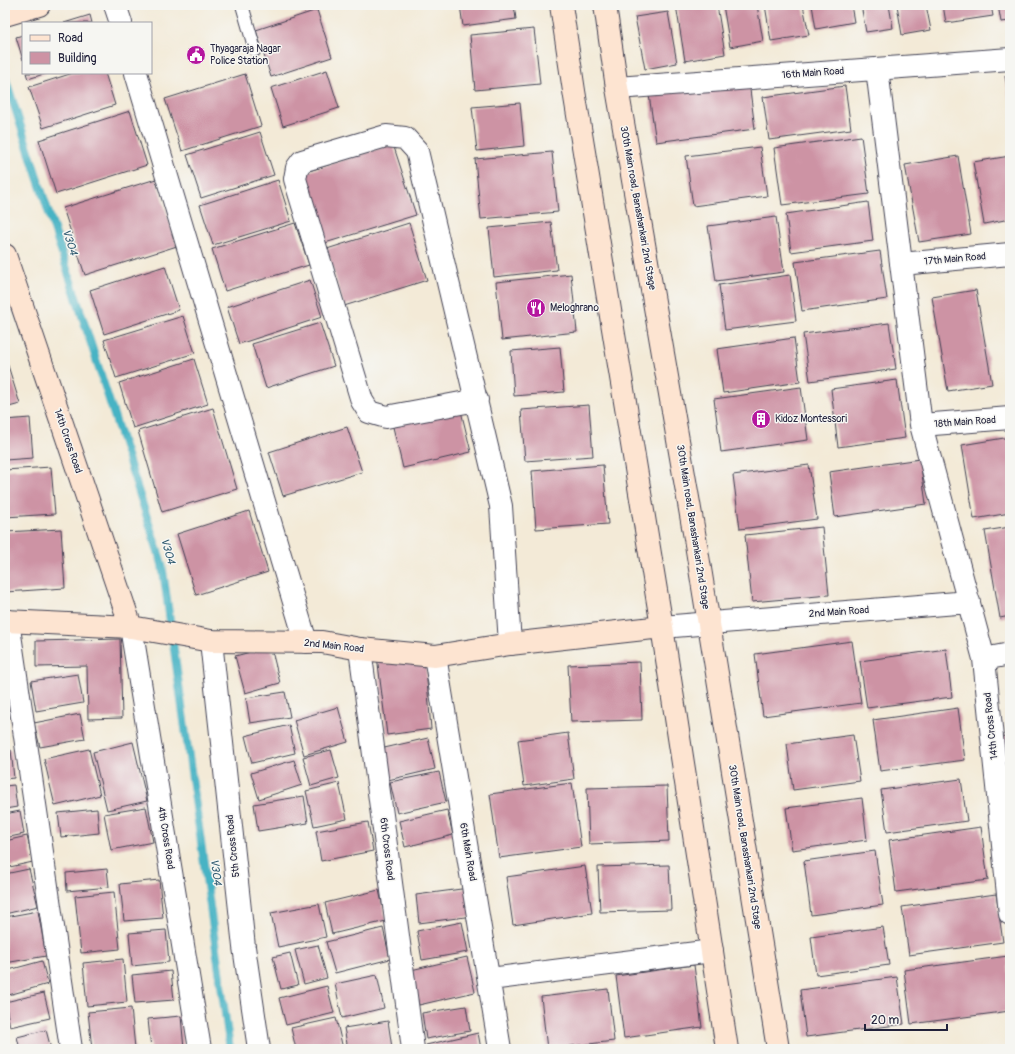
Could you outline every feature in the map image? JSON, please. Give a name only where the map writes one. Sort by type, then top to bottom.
[{"type":"main road","points":[[5,15],[39,5]]},
{"type":"main road","points":[[561,5],[662,627],[727,1049]]},
{"type":"main road","name":"30th Main road, Banashankari 2nd Stage","points":[[605,5],[617,88],[708,622],[778,1049]]},
{"type":"main road","name":"14th Cross Road","points":[[5,255],[131,627]]},
{"type":"main road","name":"2nd Main Road","points":[[7,621],[131,627],[211,642],[322,642],[360,649],[435,656],[510,644],[662,627]]},
{"type":"street","points":[[115,5],[121,22]]},
{"type":"street","name":"16th Main Road","points":[[617,88],[1010,59]]},
{"type":"street","name":"14th Cross Road","points":[[876,69],[921,425],[984,658],[1007,837],[1010,914]]},
{"type":"street","points":[[136,74],[306,642]]},
{"type":"street","points":[[477,400],[386,418],[369,412],[362,401],[295,179],[297,168],[302,161],[386,136],[405,138],[417,151],[477,400],[501,506],[510,644]]},
{"type":"street","name":"17th Main Road","points":[[901,264],[1010,254]]},
{"type":"street","name":"18th Main Road","points":[[921,425],[1010,418]]},
{"type":"street","name":"2nd Main Road","points":[[662,627],[708,622],[969,602]]},
{"type":"street","points":[[7,621],[71,1049]]},
{"type":"street","name":"4th Cross Road","points":[[131,627],[200,1049]]},
{"type":"street","name":"5th Cross Road","points":[[211,642],[244,947],[260,1049]]},
{"type":"street","name":"6th Cross Road","points":[[360,649],[413,1049]]},
{"type":"street","points":[[984,658],[1010,654]]},
{"type":"street","name":"6th Main Road","points":[[435,656],[490,979],[500,1049]]},
{"type":"street","points":[[490,979],[712,951]]},
{"type":"lane","points":[[242,5],[255,50]]},
{"type":"building","points":[[460,5],[514,5],[516,19],[463,26]]},
{"type":"building","points":[[676,5],[717,5],[725,54],[685,61]]},
{"type":"building","points":[[723,5],[757,5],[763,41],[730,47]]},
{"type":"building","points":[[765,5],[803,5],[809,35],[771,41]]},
{"type":"building","points":[[812,5],[851,5],[854,22],[816,29]]},
{"type":"building","points":[[861,5],[889,5],[893,28],[866,32]]},
{"type":"building","points":[[897,5],[926,5],[931,30],[902,35]]},
{"type":"building","points":[[943,5],[991,5],[993,16],[946,23]]},
{"type":"building","points":[[998,5],[1010,5],[1010,21],[1001,22]]},
{"type":"building","points":[[317,10],[332,57],[271,77],[256,30]]},
{"type":"building","points":[[668,12],[677,63],[645,69],[635,17]]},
{"type":"building","points":[[90,15],[92,22],[67,22]]},
{"type":"building","points":[[534,29],[540,84],[475,90],[470,35]]},
{"type":"building","points":[[22,35],[22,57],[16,37]]},
{"type":"building","points":[[327,70],[339,108],[283,126],[271,88]]},
{"type":"building","points":[[26,74],[44,74],[28,79]]},
{"type":"building","points":[[70,74],[105,74],[115,105],[43,128],[29,87]]},
{"type":"building","points":[[245,74],[261,126],[182,151],[165,99]]},
{"type":"building","points":[[1010,75],[1010,99],[1009,99],[1005,76]]},
{"type":"building","points":[[749,82],[755,129],[656,142],[649,95]]},
{"type":"building","points":[[845,86],[851,129],[769,140],[763,97]]},
{"type":"building","points":[[520,103],[524,146],[477,151],[472,107]]},
{"type":"building","points":[[130,111],[147,165],[56,194],[39,140]]},
{"type":"building","points":[[260,132],[274,175],[201,198],[187,155]]},
{"type":"building","points":[[861,136],[869,194],[782,205],[774,148]]},
{"type":"building","points":[[393,144],[416,215],[325,243],[303,173]]},
{"type":"building","points":[[760,147],[767,196],[693,206],[686,156]]},
{"type":"building","points":[[552,152],[558,212],[481,219],[475,159]]},
{"type":"building","points":[[958,156],[971,234],[919,242],[905,165]]},
{"type":"building","points":[[1010,156],[1010,219],[984,224],[973,162]]},
{"type":"building","points":[[156,179],[177,246],[85,275],[63,208]]},
{"type":"building","points":[[278,180],[291,221],[213,245],[200,205]]},
{"type":"building","points":[[868,202],[873,241],[791,252],[786,214]]},
{"type":"building","points":[[776,217],[784,272],[716,281],[708,226]]},
{"type":"building","points":[[551,222],[557,270],[494,277],[489,228]]},
{"type":"building","points":[[295,223],[309,265],[225,291],[212,249]]},
{"type":"building","points":[[409,223],[427,280],[344,306],[327,249]]},
{"type":"building","points":[[880,251],[887,299],[802,311],[795,262]]},
{"type":"building","points":[[165,266],[179,310],[104,334],[90,290]]},
{"type":"building","points":[[571,274],[577,332],[502,340],[496,282]]},
{"type":"building","points":[[790,275],[796,321],[725,330],[719,285]]},
{"type":"building","points":[[310,280],[322,317],[239,344],[227,307]]},
{"type":"building","points":[[976,290],[992,384],[948,391],[932,297]]},
{"type":"building","points":[[183,316],[195,353],[116,378],[104,340]]},
{"type":"building","points":[[320,323],[334,366],[266,388],[252,344]]},
{"type":"building","points":[[889,323],[896,369],[810,381],[803,334]]},
{"type":"building","points":[[794,338],[800,382],[723,393],[717,349]]},
{"type":"building","points":[[560,347],[564,392],[514,396],[511,351]]},
{"type":"building","points":[[5,356],[20,404],[5,408]]},
{"type":"building","points":[[194,359],[208,404],[133,428],[119,383]]},
{"type":"building","points":[[897,380],[905,438],[838,447],[831,389]]},
{"type":"building","name":"Kidoz Montessori","points":[[801,387],[808,440],[721,452],[714,399]]},
{"type":"building","points":[[589,405],[593,456],[525,461],[521,410]]},
{"type":"building","points":[[460,407],[471,452],[403,468],[392,423]]},
{"type":"building","points":[[213,408],[237,489],[162,512],[138,431]]},
{"type":"building","points":[[30,418],[33,458],[5,460],[5,420]]},
{"type":"building","points":[[347,427],[362,472],[283,496],[269,452]]},
{"type":"building","points":[[1010,437],[1010,513],[974,519],[962,445]]},
{"type":"building","points":[[920,459],[926,504],[835,517],[829,472]]},
{"type":"building","points":[[603,465],[608,524],[536,529],[532,471]]},
{"type":"building","points":[[809,465],[817,519],[740,529],[733,475]]},
{"type":"building","points":[[51,467],[55,514],[5,517],[5,470]]},
{"type":"building","points":[[249,511],[268,572],[196,595],[177,534]]},
{"type":"building","points":[[822,527],[829,595],[752,602],[745,535]]},
{"type":"building","points":[[1010,527],[1010,616],[1000,618],[985,531]]},
{"type":"building","points":[[61,529],[65,588],[5,592],[5,532]]},
{"type":"building","points":[[120,639],[122,718],[88,719],[87,666],[36,667],[36,641]]},
{"type":"building","points":[[852,641],[861,703],[763,716],[755,654]]},
{"type":"building","points":[[271,647],[280,683],[245,693],[235,656]]},
{"type":"building","points":[[946,649],[952,697],[867,708],[860,661]]},
{"type":"building","points":[[377,656],[425,657],[431,729],[387,735]]},
{"type":"building","points":[[640,662],[642,720],[571,722],[568,665]]},
{"type":"building","points":[[78,674],[83,703],[36,711],[31,681]]},
{"type":"building","points":[[285,692],[290,717],[250,723],[246,698]]},
{"type":"building","points":[[338,707],[348,742],[304,755],[294,720]]},
{"type":"building","points":[[958,708],[965,760],[880,771],[873,720]]},
{"type":"building","points":[[80,714],[85,739],[40,747],[34,723]]},
{"type":"building","points":[[289,725],[295,753],[252,763],[245,736]]},
{"type":"building","points":[[568,733],[574,779],[524,786],[518,740]]},
{"type":"building","points":[[853,735],[860,781],[793,790],[787,744]]},
{"type":"building","points":[[1010,735],[1010,769],[1001,737]]},
{"type":"building","points":[[428,738],[435,769],[388,780],[380,749]]},
{"type":"building","points":[[133,742],[147,801],[107,810],[93,752]]},
{"type":"building","points":[[89,749],[100,795],[55,806],[44,759]]},
{"type":"building","points":[[5,750],[11,750],[14,778],[5,779]]},
{"type":"building","points":[[331,750],[339,778],[311,786],[303,757]]},
{"type":"building","points":[[294,760],[302,785],[259,799],[251,773]]},
{"type":"building","points":[[439,772],[446,802],[397,813],[390,782]]},
{"type":"building","points":[[961,779],[967,821],[887,832],[881,790]]},
{"type":"building","points":[[339,783],[347,819],[314,826],[306,791]]},
{"type":"building","points":[[572,783],[581,847],[499,858],[490,794]]},
{"type":"building","points":[[14,785],[17,807],[5,809],[5,786]]},
{"type":"building","points":[[667,786],[669,841],[589,844],[587,788]]},
{"type":"building","points":[[304,796],[308,823],[258,831],[254,804]]},
{"type":"building","points":[[862,798],[867,840],[792,850],[786,808]]},
{"type":"building","points":[[146,807],[153,842],[111,850],[104,814]]},
{"type":"building","points":[[97,809],[99,833],[61,837],[58,813]]},
{"type":"building","points":[[447,810],[453,835],[405,847],[399,821]]},
{"type":"building","points":[[20,811],[24,834],[5,838],[5,814]]},
{"type":"building","points":[[368,822],[373,851],[321,861],[316,831]]},
{"type":"building","points":[[981,827],[988,880],[896,892],[889,840]]},
{"type":"building","points":[[27,836],[33,862],[5,868],[5,841]]},
{"type":"building","points":[[875,851],[883,905],[811,915],[804,861]]},
{"type":"building","points":[[669,865],[671,910],[600,912],[598,867]]},
{"type":"building","points":[[585,866],[592,913],[513,925],[506,877]]},
{"type":"building","points":[[29,869],[38,906],[5,914],[5,874]]},
{"type":"building","points":[[107,869],[109,887],[67,891],[66,873]]},
{"type":"building","points":[[159,880],[163,918],[124,921],[120,884]]},
{"type":"building","points":[[469,888],[473,916],[419,923],[416,895]]},
{"type":"building","points":[[379,890],[386,921],[332,934],[325,903]]},
{"type":"building","points":[[114,892],[120,949],[81,953],[75,896]]},
{"type":"building","points":[[996,894],[1003,942],[909,955],[902,907]]},
{"type":"building","points":[[319,904],[326,937],[278,947],[271,913]]},
{"type":"building","points":[[38,911],[46,956],[5,963],[5,917]]},
{"type":"building","points":[[462,922],[468,952],[422,960],[417,931]]},
{"type":"building","points":[[883,927],[889,965],[816,975],[811,937]]},
{"type":"building","points":[[383,928],[390,959],[335,973],[326,942]]},
{"type":"building","points":[[166,930],[169,962],[132,966],[129,933]]},
{"type":"building","points":[[318,945],[327,978],[304,984],[295,950]]},
{"type":"building","points":[[290,953],[298,985],[281,989],[273,957]]},
{"type":"building","points":[[1008,956],[1010,1011],[911,1024],[904,970]]},
{"type":"building","points":[[467,957],[475,992],[419,1005],[411,970]]},
{"type":"building","points":[[123,959],[127,1002],[87,1006],[83,963]]},
{"type":"building","points":[[42,961],[48,984],[5,996],[5,971]]},
{"type":"building","points":[[694,965],[702,1027],[624,1038],[616,976]]},
{"type":"building","points":[[171,971],[174,1000],[135,1003],[132,975]]},
{"type":"building","points":[[377,975],[384,1008],[342,1018],[335,984]]},
{"type":"building","points":[[897,977],[904,1024],[806,1037],[800,990]]},
{"type":"building","points":[[327,986],[334,1013],[286,1025],[279,998]]},
{"type":"building","points":[[608,989],[614,1041],[547,1049],[541,997]]},
{"type":"building","points":[[44,993],[50,1018],[10,1027],[5,1002]]},
{"type":"building","points":[[466,1006],[470,1031],[426,1039],[422,1013]]},
{"type":"building","points":[[131,1008],[135,1048],[92,1049],[88,1012]]},
{"type":"building","points":[[181,1016],[184,1049],[151,1049],[148,1019]]},
{"type":"building","points":[[336,1018],[343,1049],[296,1049],[291,1028]]},
{"type":"building","points":[[388,1021],[392,1048],[348,1049],[344,1028]]},
{"type":"building","points":[[46,1030],[51,1049],[20,1049],[17,1037]]},
{"type":"building","points":[[478,1033],[481,1049],[427,1049],[426,1045]]},
{"type":"building","points":[[699,1047],[699,1049],[687,1049],[687,1048]]},
{"type":"waterway","name":"V304","points":[[5,77],[162,564],[230,1049]]},
{"type":"place","name":"Thyagaraja Nagar Police Station","points":[[196,55]]},
{"type":"place","name":"Meloghrano","points":[[536,308]]},
{"type":"place","name":"Kidoz Montessori","points":[[761,419]]}]
